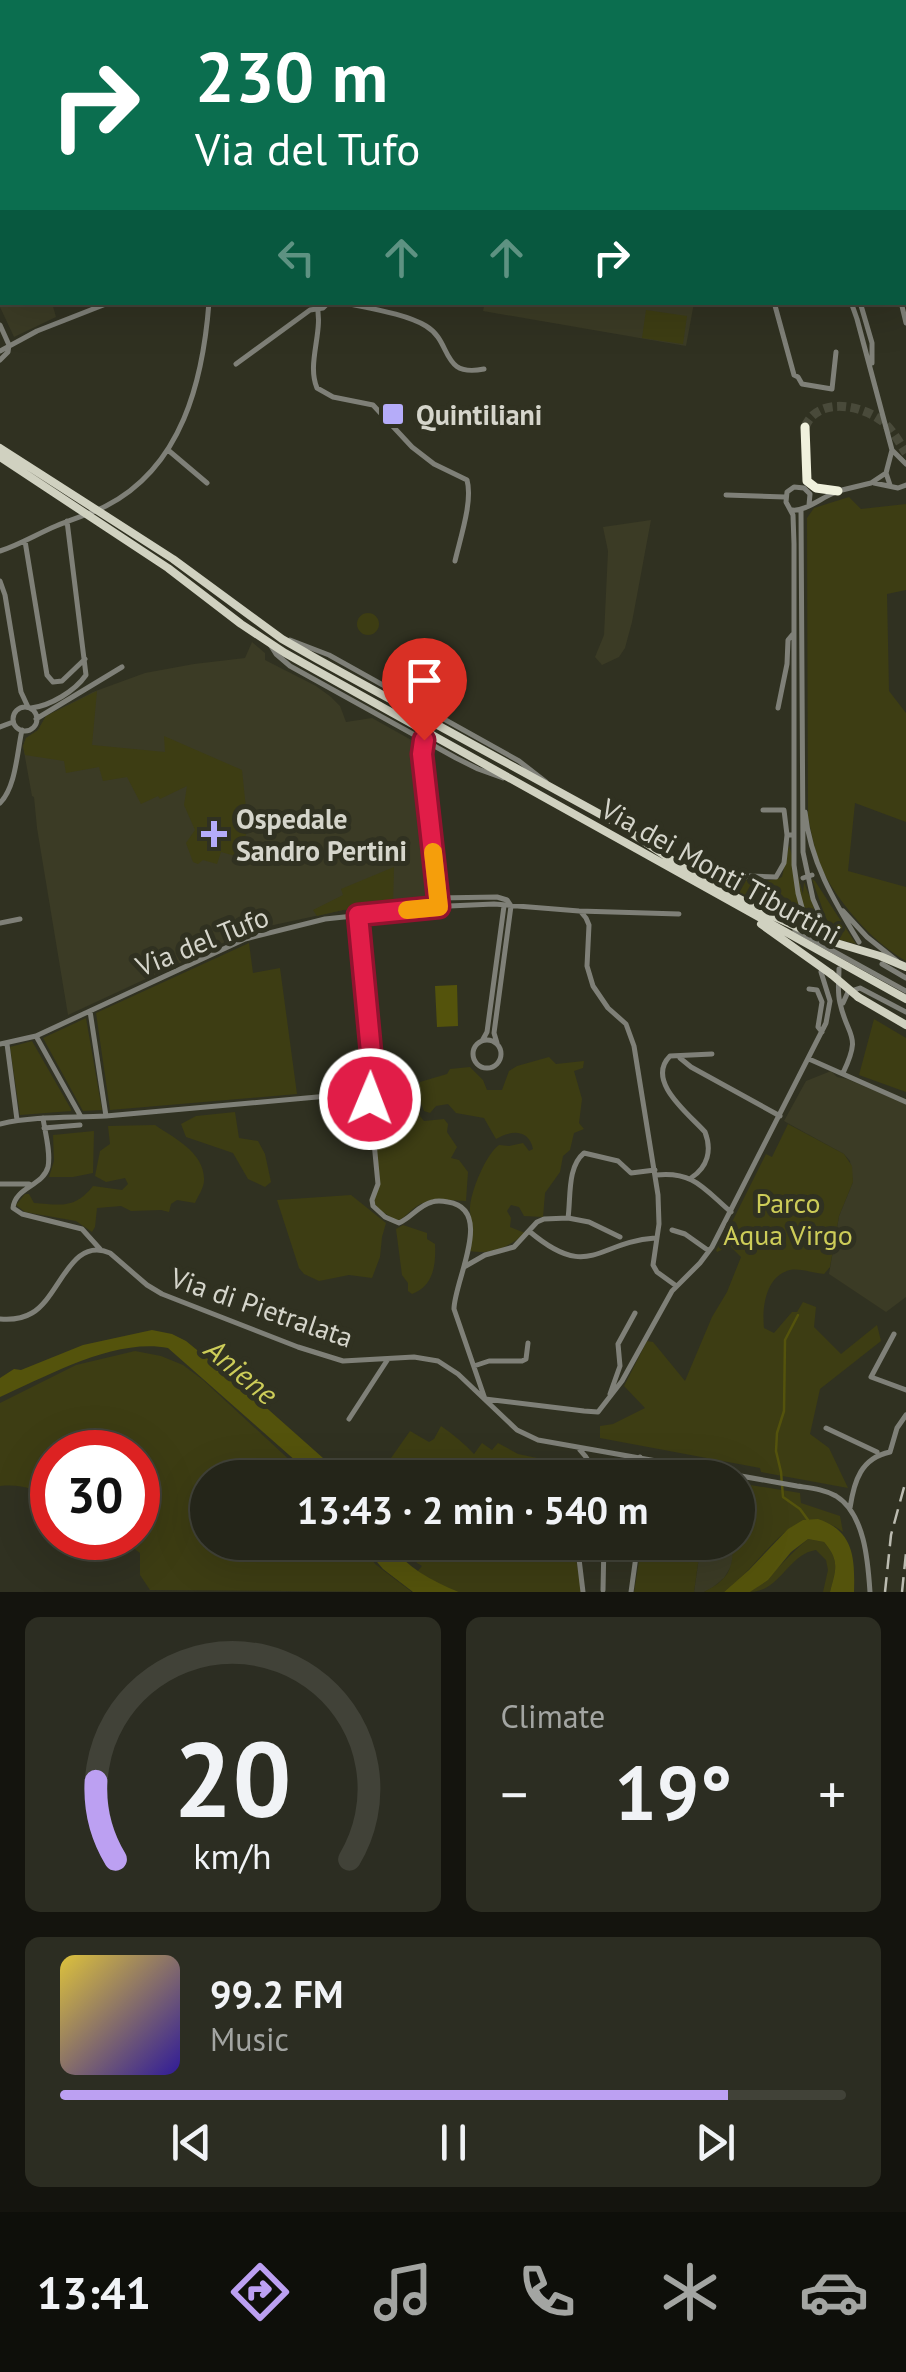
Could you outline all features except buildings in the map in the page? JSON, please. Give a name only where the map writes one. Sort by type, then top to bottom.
[{"type":"highway","points":[[806,427],[806,481],[816,488],[838,491]]},
{"type":"main road","name":"Via dei Monti Tiburtini","points":[[0,448],[191,572],[282,639],[632,833],[688,872],[760,910]]},
{"type":"main road","name":"Via dei Monti Tiburtini","points":[[0,456],[351,696],[516,782],[906,999]]},
{"type":"main road","points":[[724,899],[831,972],[858,998],[906,1018]]},
{"type":"main road","points":[[760,910],[904,966]]},
{"type":"street","points":[[0,350],[103,305]]},
{"type":"street","points":[[0,551],[109,504],[137,483],[168,450],[198,381],[209,305]]},
{"type":"street","points":[[236,364],[317,305],[320,316],[313,375],[317,388],[333,397],[375,407],[412,447],[446,471],[465,478],[470,486],[455,561]]},
{"type":"street","points":[[352,305],[420,323],[434,332],[454,366],[467,372],[484,369]]},
{"type":"street","points":[[775,305],[794,376],[802,384],[832,389],[836,352]]},
{"type":"street","points":[[849,305],[892,450],[905,464]]},
{"type":"street","points":[[861,305],[872,343],[871,371]]},
{"type":"street","points":[[0,324],[9,345],[8,353],[0,360]]},
{"type":"street","points":[[168,450],[207,483]]},
{"type":"street","points":[[890,484],[887,470],[892,450]]},
{"type":"street","points":[[870,483],[897,462],[905,464]]},
{"type":"street","points":[[704,872],[740,878],[776,877],[790,835],[795,632],[792,510],[786,502],[787,492],[799,486],[818,494],[870,483],[904,488]]},
{"type":"street","points":[[808,491],[808,505]]},
{"type":"street","points":[[792,510],[801,511],[838,491]]},
{"type":"street","points":[[726,495],[785,497]]},
{"type":"street","points":[[801,511],[802,833],[806,872],[830,938]]},
{"type":"street","points":[[13,722],[16,710],[44,706],[78,686],[86,676],[67,521]]},
{"type":"street","points":[[24,540],[46,675],[53,682],[62,680],[86,659]]},
{"type":"street","points":[[0,581],[21,692],[36,718]]},
{"type":"street","points":[[778,708],[788,640],[795,632]]},
{"type":"street","name":"Via dei Monti Tiburtini","points":[[282,639],[329,656],[519,761],[556,790]]},
{"type":"street","points":[[22,730],[33,727],[36,718],[47,710],[122,667]]},
{"type":"street","points":[[351,696],[356,688],[365,686]]},
{"type":"street","name":"Via dei Monti Tiburtini","points":[[351,696],[478,769],[516,782]]},
{"type":"street","points":[[0,728],[13,722]]},
{"type":"street","points":[[13,722],[22,730]]},
{"type":"street","points":[[0,803],[8,789],[22,730]]},
{"type":"street","points":[[424,740],[422,754],[439,907]]},
{"type":"street","points":[[803,791],[810,841],[831,894],[859,942]]},
{"type":"street","points":[[762,810],[784,810],[807,926]]},
{"type":"street","points":[[800,901],[803,878],[818,878],[867,937],[904,966]]},
{"type":"street","name":"Via del Tufo","points":[[438,898],[497,897],[507,900],[507,906]]},
{"type":"street","points":[[495,996],[494,1033],[500,1058],[494,1066],[484,1067],[474,1056],[475,1047],[487,1032],[507,906]]},
{"type":"street","name":"Via del Tufo","points":[[4,1044],[36,1036],[254,936],[324,920],[439,907],[679,914]]},
{"type":"street","name":"Via dei Monti Tiburtini","points":[[760,910],[906,991]]},
{"type":"street","points":[[578,911],[589,925],[587,966],[593,986],[628,1027],[656,1173],[660,1219],[654,1267],[676,1286]]},
{"type":"street","points":[[358,915],[374,1084],[370,1101],[378,1184],[373,1206],[400,1223],[431,1202],[460,1205],[469,1216],[471,1230],[454,1309],[486,1398],[594,1412],[600,1411],[622,1381],[676,1286],[709,1251],[731,1212],[822,1032],[830,1005],[831,972]]},
{"type":"street","points":[[0,923],[20,919]]},
{"type":"street","points":[[882,964],[906,978]]},
{"type":"street","points":[[831,972],[854,1047],[844,1073]]},
{"type":"street","points":[[845,1016],[843,998],[852,989],[864,990],[883,1000],[906,1018]]},
{"type":"street","points":[[809,990],[817,990],[822,1002],[818,1027],[822,1032]]},
{"type":"street","points":[[90,1011],[106,1116]]},
{"type":"street","points":[[36,1036],[80,1116]]},
{"type":"street","points":[[482,1041],[497,1044]]},
{"type":"street","points":[[4,1044],[17,1120]]},
{"type":"street","points":[[692,1178],[705,1165],[708,1141],[705,1132],[666,1089],[663,1065],[670,1056],[712,1054]]},
{"type":"street","points":[[678,1056],[780,1116]]},
{"type":"street","points":[[809,1059],[906,1099]]},
{"type":"street","points":[[0,1124],[372,1092]]},
{"type":"street","points":[[0,1184],[32,1184],[41,1179],[48,1166],[43,1118]]},
{"type":"street","points":[[44,1128],[80,1125]]},
{"type":"street","points":[[568,1218],[573,1169],[584,1153],[618,1162],[631,1173],[675,1173],[692,1178],[731,1212]]},
{"type":"street","name":"Via di Pietralata","points":[[32,1184],[14,1200],[14,1210],[78,1228],[150,1287],[215,1316],[340,1360],[438,1360],[521,1432],[538,1440],[820,1490],[837,1497],[850,1510],[865,1549],[870,1592]]},
{"type":"street","points":[[464,1266],[514,1247],[539,1220],[568,1218],[620,1237]]},
{"type":"street","points":[[672,1230],[709,1251]]},
{"type":"street","points":[[530,1231],[551,1248],[578,1256],[598,1256],[636,1239],[657,1238]]},
{"type":"street","points":[[0,1319],[23,1318],[37,1310],[80,1255],[100,1249]]},
{"type":"street","points":[[607,1402],[620,1366],[618,1344],[635,1314]]},
{"type":"street","points":[[894,1334],[871,1377],[906,1390]]},
{"type":"street","points":[[474,1366],[522,1362],[528,1342]]},
{"type":"street","points":[[349,1419],[388,1359]]},
{"type":"street","points":[[850,1510],[862,1469],[880,1454],[890,1452],[897,1426],[906,1415]]},
{"type":"street","points":[[826,1428],[880,1454]]},
{"type":"street","points":[[578,1448],[588,1460]]},
{"type":"street","points":[[837,1497],[853,1490]]},
{"type":"street","points":[[579,1560],[583,1592]]},
{"type":"street","points":[[603,1590],[604,1560]]},
{"type":"street","points":[[631,1592],[635,1560]]},
{"type":"shaded area","points":[[53,305],[56,317],[14,337],[0,307]]},
{"type":"shaded area","points":[[484,305],[694,305],[686,346],[483,311]]},
{"type":"shaded area","points":[[651,520],[625,648],[619,657],[602,665],[595,657],[604,635],[608,551],[603,527]]},
{"type":"shaded area","name":"Ospedale Sandro Pertini","points":[[252,642],[265,653],[265,660],[331,697],[340,706],[346,722],[372,718],[415,742],[429,898],[343,910],[251,930],[68,1015],[23,746],[26,738],[38,730],[46,716],[93,692],[145,673],[245,658]]},
{"type":"shaded area","points":[[457,985],[458,1026],[437,1027],[435,986]]},
{"type":"shaded area","points":[[831,1071],[837,1077],[906,1104],[906,1297],[886,1312],[829,1274],[839,1216],[853,1182],[850,1161],[784,1121],[806,1081]]},
{"type":"shaded area","points":[[152,1330],[172,1334],[252,1395],[325,1460],[295,1460],[168,1348],[147,1346],[104,1354],[0,1397],[0,1378],[14,1369],[21,1370],[83,1345]]},
{"type":"shaded area","points":[[818,1519],[839,1531],[850,1547],[854,1592],[830,1592],[835,1571],[833,1555],[824,1542],[808,1539],[791,1552],[768,1580],[750,1592],[724,1592],[788,1529],[803,1520]]},
{"type":"shaded area","points":[[375,1560],[404,1560],[459,1592],[413,1592]]},
{"type":"shaded area","points":[[699,1560],[733,1560],[724,1578],[712,1588],[694,1592]]},
{"type":"green space","points":[[646,310],[687,316],[683,344],[642,338]]},
{"type":"green space","points":[[849,497],[861,509],[906,504],[906,590],[887,594],[889,691],[906,713],[906,822],[855,803],[848,871],[906,887],[906,961],[873,937],[837,895],[819,860],[808,817],[807,518],[814,508]]},
{"type":"green space","points":[[364,613],[372,613],[379,624],[372,635],[364,635],[357,628],[357,620]]},
{"type":"green space","points":[[97,691],[92,745],[165,752],[164,736],[242,770],[248,828],[239,857],[221,852],[217,864],[193,862],[186,843],[195,830],[184,805],[187,786],[141,804],[127,777],[103,781],[99,767],[66,773],[64,761],[25,755],[26,738],[38,730],[46,716]]},
{"type":"green space","points":[[789,845],[803,894],[804,882],[824,934],[701,873],[742,880],[774,880],[782,877]]},
{"type":"green space","points":[[394,867],[393,906],[317,916],[313,910],[343,895],[341,889]]},
{"type":"green space","points":[[812,879],[815,881],[856,944],[837,939]]},
{"type":"green space","points":[[249,943],[253,973],[280,968],[297,1094],[110,1110],[96,1013]]},
{"type":"green space","points":[[86,1018],[102,1110],[83,1111],[43,1038]]},
{"type":"green space","points":[[874,1019],[906,1038],[906,1092],[859,1075]]},
{"type":"green space","points":[[32,1041],[71,1111],[20,1115],[10,1047]]},
{"type":"green space","points":[[549,1057],[556,1064],[584,1061],[583,1068],[574,1071],[582,1099],[579,1123],[584,1129],[574,1133],[560,1172],[545,1193],[543,1217],[524,1216],[519,1207],[511,1205],[507,1211],[510,1227],[525,1233],[499,1249],[470,1251],[470,1204],[484,1165],[499,1145],[523,1143],[529,1151],[533,1149],[531,1142],[519,1133],[496,1139],[484,1118],[456,1113],[448,1104],[436,1106],[430,1113],[424,1111],[417,1093],[420,1082],[447,1074],[450,1069],[470,1067],[487,1090],[502,1090],[509,1071]]},
{"type":"green space","points":[[375,1105],[385,1148],[387,1129],[405,1126],[404,1117],[409,1109],[420,1111],[424,1121],[444,1119],[457,1147],[451,1158],[459,1160],[468,1172],[466,1201],[428,1201],[397,1221],[378,1209],[374,1202],[379,1181],[372,1108]]},
{"type":"green space","points":[[235,1112],[239,1138],[258,1141],[265,1154],[271,1182],[265,1187],[248,1179],[233,1153],[186,1137],[181,1124],[196,1116]]},
{"type":"green space","name":"Parco Aqua Virgo","points":[[788,1124],[844,1154],[852,1166],[853,1182],[839,1216],[830,1267],[824,1274],[794,1270],[782,1273],[770,1286],[764,1312],[764,1328],[774,1333],[803,1302],[816,1307],[814,1327],[841,1354],[877,1325],[881,1341],[820,1389],[810,1434],[829,1448],[848,1488],[761,1472],[755,1467],[755,1460],[717,1460],[600,1438],[600,1426],[645,1408],[624,1386],[647,1341],[653,1342],[685,1381],[741,1257],[730,1246],[716,1250],[766,1154],[772,1157]]},
{"type":"green space","points":[[155,1125],[187,1147],[199,1162],[204,1183],[195,1203],[177,1200],[169,1212],[131,1211],[121,1206],[97,1208],[92,1232],[76,1221],[25,1212],[16,1205],[25,1194],[34,1203],[60,1205],[80,1199],[93,1186],[122,1190],[128,1184],[125,1178],[106,1182],[95,1176],[100,1151],[110,1144],[108,1126]]},
{"type":"green space","points":[[94,1131],[93,1173],[49,1177],[54,1161],[53,1135]]},
{"type":"green space","points":[[351,1195],[386,1223],[372,1278],[349,1275],[319,1281],[304,1274],[277,1200]]},
{"type":"green space","points":[[403,1225],[427,1233],[427,1239],[435,1244],[429,1280],[412,1294],[402,1275],[396,1229]]},
{"type":"green space","points":[[135,1351],[183,1365],[290,1460],[190,1460],[190,1560],[373,1560],[412,1592],[150,1590],[140,1575],[140,1560],[160,1560],[160,1430],[30,1430],[30,1489],[0,1486],[0,1403],[76,1365]]},
{"type":"green space","points":[[441,1426],[474,1454],[482,1443],[492,1450],[498,1443],[518,1454],[547,1460],[390,1460],[410,1431],[429,1442]]},
{"type":"green space","points":[[755,1486],[800,1493],[801,1503],[840,1516],[843,1532],[829,1524],[804,1522],[782,1534],[724,1592],[704,1592],[719,1583],[732,1560],[755,1560]]},
{"type":"green space","points":[[808,1539],[824,1542],[833,1555],[835,1571],[830,1592],[823,1592],[828,1570],[826,1560],[816,1550],[798,1558],[769,1586],[750,1592],[765,1580]]},
{"type":"green space","points":[[415,1560],[576,1560],[582,1592],[459,1592],[417,1572],[422,1566]]},
{"type":"green space","points":[[639,1560],[699,1560],[694,1592],[634,1592]]},
{"type":"waterway","points":[[798,1315],[785,1340],[784,1411],[776,1451],[783,1497],[808,1520]]},
{"type":"tunnel","points":[[805,427],[819,411],[829,407],[851,408],[882,421],[906,453]]},
{"type":"railway","points":[[885,1592],[891,1535],[906,1480]]},
{"type":"railway","points":[[902,1592],[906,1553]]},
{"type":"slow traffic","points":[[407,910],[439,907],[433,852]]},
{"type":"place","name":"Quintiliani","points":[[393,414]]},
{"type":"place","name":"Ospedale Sandro Pertini","points":[[214,834]]},
{"type":"route","points":[[370,1099],[374,1084],[358,915],[439,907],[422,754],[424,740]]},
{"type":"water label","name":"Aniene","points":[[242,1371]]}]
